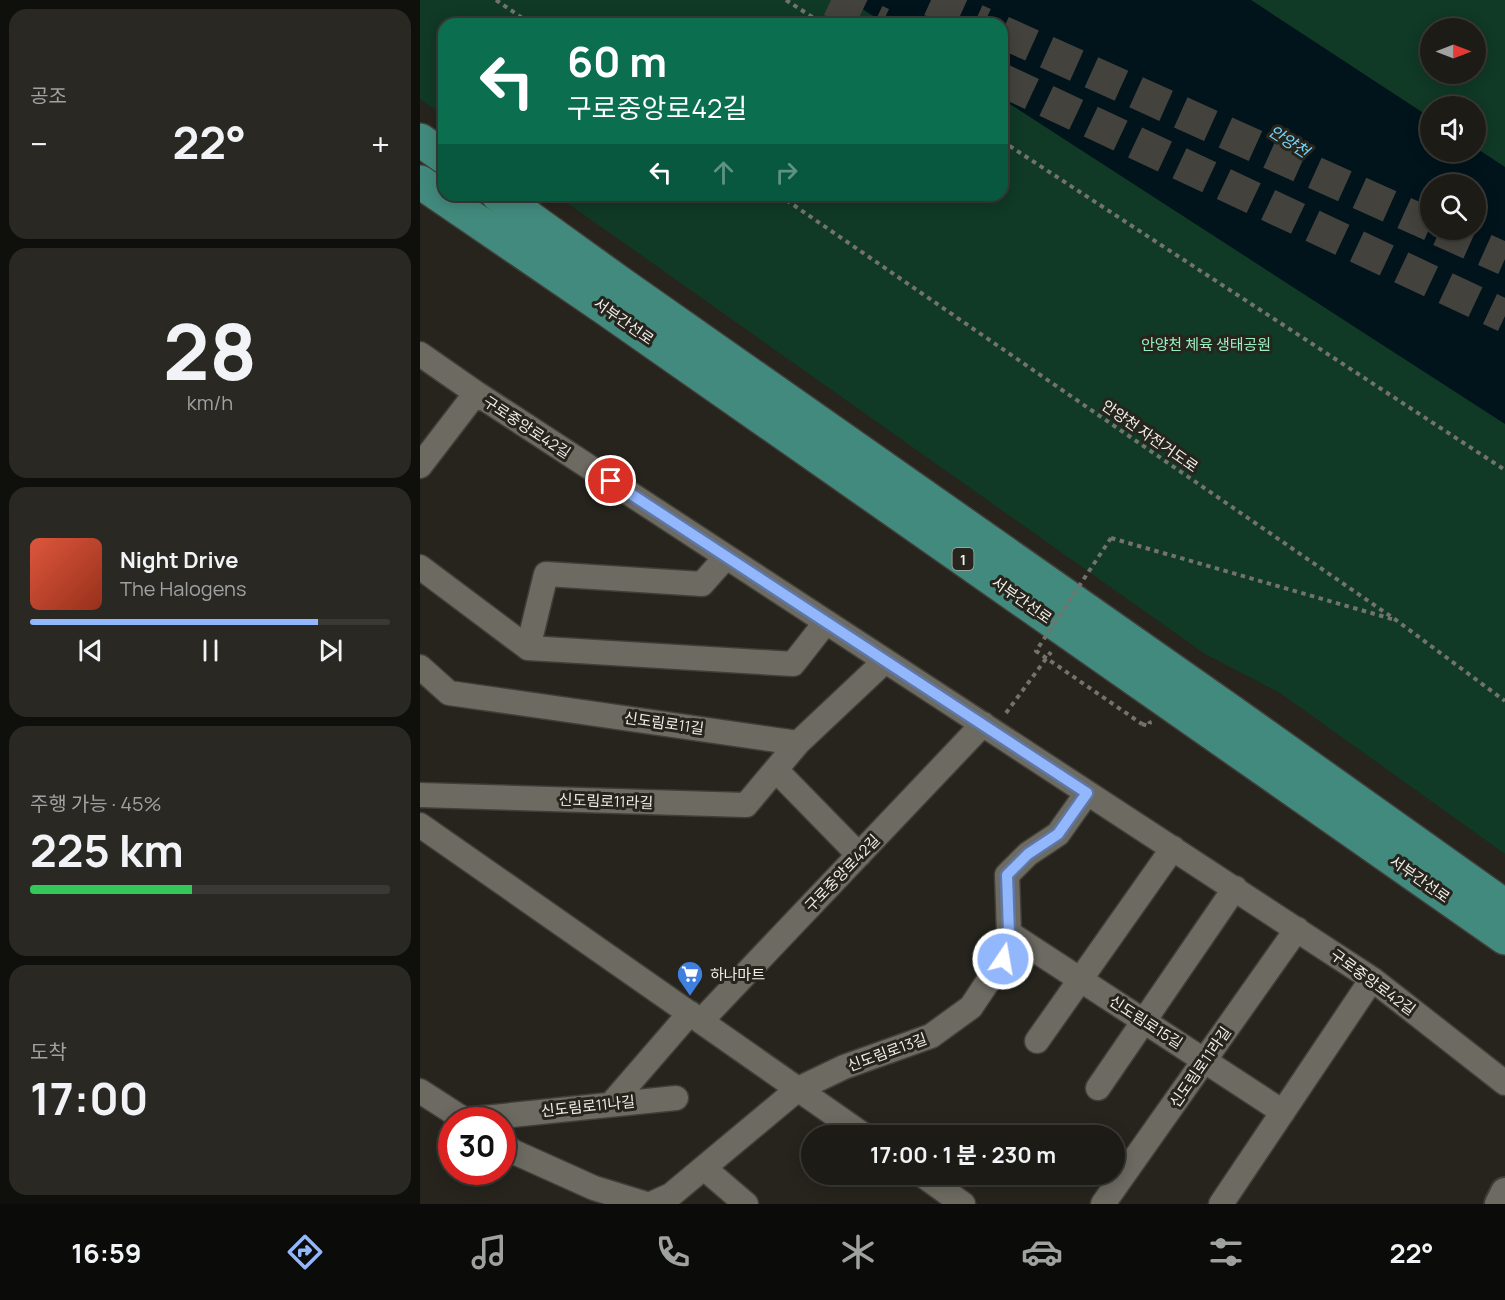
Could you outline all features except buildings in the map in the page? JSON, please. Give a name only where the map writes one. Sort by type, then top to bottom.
[{"type":"main road","points":[[420,140],[438,153]]},
{"type":"main road","name":"서부간선로","points":[[420,182],[438,194]]},
{"type":"main road","name":"서부간선로","points":[[448,201],[606,309],[1505,938]]},
{"type":"main road","name":"서부간선로","points":[[506,201],[1505,906]]},
{"type":"street","name":"구로중앙로42길","points":[[420,354],[476,393],[1372,979],[1505,1083]]},
{"type":"street","points":[[420,466],[476,393]]},
{"type":"street","points":[[528,648],[546,574],[702,584],[726,557]]},
{"type":"street","points":[[420,567],[528,648],[793,664],[826,622]]},
{"type":"street","points":[[798,742],[885,661]]},
{"type":"street","name":"신도림로11길","points":[[420,668],[449,693],[798,742]]},
{"type":"street","name":"구로중앙로42길","points":[[696,1017],[988,728]]},
{"type":"street","name":"신도림로11라길","points":[[420,795],[746,805],[798,742]]},
{"type":"street","points":[[776,770],[859,855]]},
{"type":"street","name":"신도림로13길","points":[[651,1204],[671,1195],[798,1089],[844,1067],[931,1036],[971,1007],[1003,959],[1009,933],[1007,875],[1028,854],[1058,834],[1087,793]]},
{"type":"street","points":[[420,825],[849,1125]]},
{"type":"street","points":[[1037,1041],[1173,848]]},
{"type":"street","points":[[1098,1088],[1234,888]]},
{"type":"street","name":"신도림로11라길","points":[[1103,1204],[1297,929]]},
{"type":"street","name":"신도림로15길","points":[[1009,933],[1283,1112]]},
{"type":"street","points":[[1221,1204],[1372,979]]},
{"type":"street","points":[[612,1103],[696,1017]]},
{"type":"street","name":"신도림로11나길","points":[[420,1091],[445,1107]]},
{"type":"street","name":"신도림로11나길","points":[[516,1114],[676,1098]]},
{"type":"street","points":[[516,1153],[594,1188],[646,1204]]},
{"type":"street","points":[[704,1168],[746,1204]]},
{"type":"street","points":[[936,1185],[963,1204]]},
{"type":"street","points":[[1498,1204],[1505,1192]]},
{"type":"path","points":[[496,0],[522,18]]},
{"type":"path","points":[[786,0],[814,18]]},
{"type":"path","points":[[1008,145],[1505,470]]},
{"type":"path","name":"안양천 자전거도로","points":[[788,201],[1396,620],[1505,701]]},
{"type":"path","points":[[1142,724],[1036,651],[1111,538],[1396,620]]},
{"type":"path","points":[[988,728],[1038,670]]},
{"type":"green space","name":"안양천 체육 생태공원","points":[[420,0],[1505,0],[1505,854],[1280,693],[1205,654],[564,201],[1008,201],[1008,18],[438,18],[438,112],[420,99]]},
{"type":"water","name":"안양천","points":[[848,0],[1251,0],[1420,111],[1420,162],[1486,162],[1486,155],[1505,167],[1505,424],[1008,103],[1008,18],[876,18]]},
{"type":"tunnel","points":[[831,0],[869,18]]},
{"type":"tunnel","points":[[931,0],[971,18]]},
{"type":"tunnel","points":[[1008,35],[1420,220]]},
{"type":"tunnel","points":[[1008,83],[1505,316]]},
{"type":"tunnel","points":[[1462,240],[1505,259]]},
{"type":"place","name":"하나마트","points":[[690,997]]},
{"type":"route","points":[[611,481],[1087,793],[1058,834],[1028,854],[1007,875],[1009,933],[1003,959]]}]
